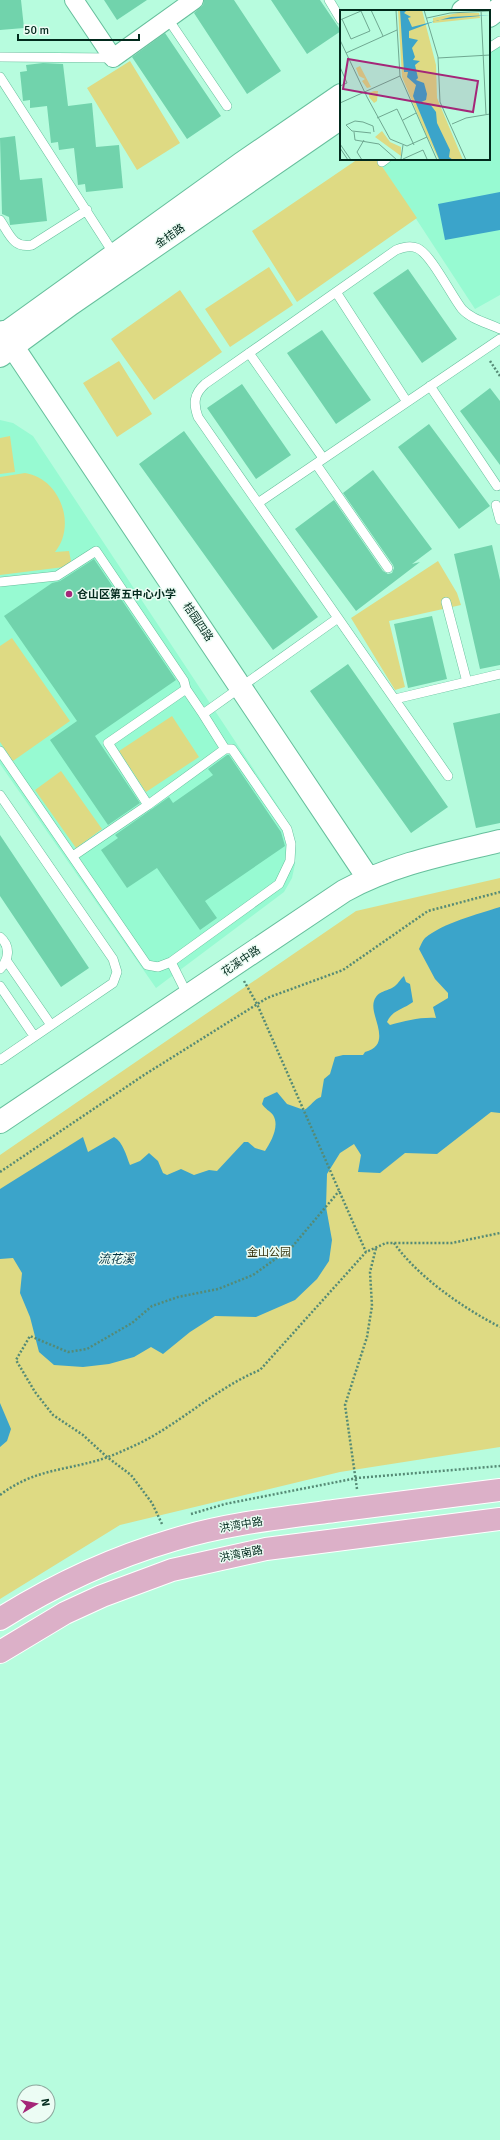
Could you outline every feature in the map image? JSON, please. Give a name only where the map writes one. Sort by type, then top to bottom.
[{"type":"main road","name":"洪湾中路","points":[[0,1619],[28,1601],[104,1564],[174,1539],[246,1523],[500,1490]]},
{"type":"main road","name":"洪湾南路","points":[[0,1652],[65,1613],[109,1593],[172,1570],[266,1549],[500,1519]]},
{"type":"street","points":[[74,0],[113,58],[194,0]]},
{"type":"street","points":[[464,10],[479,0]]},
{"type":"street","points":[[490,15],[500,8]]},
{"type":"street","points":[[3,340],[114,254],[340,96]]},
{"type":"street","name":"金桔路","points":[[3,340],[71,304],[340,119]]},
{"type":"street","name":"桔园四路","points":[[3,340],[242,688],[368,878]]},
{"type":"street","name":"花溪中路","points":[[0,1122],[344,891],[368,878],[401,865],[500,841]]},
{"type":"lane","points":[[328,0],[340,18]]},
{"type":"lane","points":[[168,19],[227,106]]},
{"type":"lane","points":[[490,47],[500,41]]},
{"type":"lane","points":[[0,57],[113,58]]},
{"type":"lane","points":[[0,77],[114,254]]},
{"type":"lane","points":[[0,220],[13,242],[18,246],[25,247],[32,246],[87,210]]},
{"type":"lane","points":[[448,776],[198,417],[194,400],[197,391],[205,384],[396,250],[404,246],[412,246],[424,253],[463,310],[472,317],[500,329]]},
{"type":"lane","points":[[336,292],[407,402]]},
{"type":"lane","points":[[258,502],[500,339]]},
{"type":"lane","points":[[249,352],[388,568]]},
{"type":"lane","points":[[430,386],[497,486]]},
{"type":"lane","points":[[496,505],[500,520]]},
{"type":"lane","points":[[0,582],[57,576],[96,551],[184,681],[186,689],[225,749]]},
{"type":"lane","points":[[446,602],[466,682]]},
{"type":"lane","points":[[203,714],[242,688],[338,618]]},
{"type":"lane","points":[[395,699],[500,674]]},
{"type":"lane","points":[[148,805],[108,743],[186,689]]},
{"type":"lane","points":[[0,750],[147,965],[158,967],[171,962],[279,884],[290,861],[291,844],[287,829],[232,748],[225,749],[148,805],[73,856]]},
{"type":"lane","points":[[0,1060],[113,983],[117,972],[113,959],[1,798]]},
{"type":"lane","points":[[0,937],[6,945],[6,960],[0,969]]},
{"type":"lane","points":[[6,960],[51,1025]]},
{"type":"lane","points":[[171,962],[188,996]]},
{"type":"lane","points":[[0,986],[34,1036]]},
{"type":"path","points":[[483,350],[500,376]]},
{"type":"path","points":[[0,1172],[144,1074],[267,998],[343,970],[428,911],[500,892]]},
{"type":"path","points":[[235,964],[257,1004],[300,1104],[334,1175],[366,1252]]},
{"type":"path","points":[[162,1522],[152,1503],[132,1475],[107,1457],[83,1435],[53,1415],[35,1392],[16,1360],[30,1336],[68,1352],[87,1349],[132,1323],[152,1306],[178,1297],[218,1289],[253,1275],[292,1247],[340,1190]]},
{"type":"path","points":[[0,1495],[17,1483],[46,1472],[107,1457],[140,1443],[240,1378],[260,1370],[366,1252],[386,1243],[452,1243],[500,1233]]},
{"type":"path","points":[[394,1243],[401,1252],[437,1286],[470,1311],[500,1327]]},
{"type":"path","points":[[358,1508],[357,1478],[345,1405],[367,1338],[372,1306],[370,1272],[376,1247]]},
{"type":"shaded area","points":[[500,41],[500,295],[475,309],[378,160],[490,160],[490,47]]},
{"type":"shaded area","name":"仓山区第五中心小学","points":[[0,420],[13,423],[33,436],[280,809],[291,830],[295,864],[292,878],[284,892],[156,988],[0,764]]},
{"type":"green space","points":[[130,61],[180,143],[137,170],[87,88]]},
{"type":"green space","points":[[357,160],[378,160],[417,218],[297,302],[252,231]]},
{"type":"green space","points":[[269,267],[293,305],[230,347],[205,309]]},
{"type":"green space","points":[[180,290],[222,352],[154,400],[111,339]]},
{"type":"green space","points":[[119,361],[152,414],[117,437],[83,383]]},
{"type":"green space","points":[[10,436],[15,472],[0,474],[0,438]]},
{"type":"green space","points":[[25,473],[37,477],[48,484],[56,493],[64,516],[65,529],[55,552],[69,551],[72,566],[0,575],[0,477]]},
{"type":"green space","points":[[438,561],[457,593],[461,605],[389,621],[405,687],[395,690],[351,618]]},
{"type":"green space","points":[[12,638],[70,721],[13,761],[0,742],[0,646]]},
{"type":"green space","points":[[172,716],[199,757],[146,792],[119,751]]},
{"type":"green space","points":[[61,771],[102,829],[76,848],[35,790]]},
{"type":"green space","name":"金山公园","points":[[500,878],[500,1447],[340,1472],[120,1525],[0,1599],[0,1155],[356,911]]},
{"type":"water","points":[[500,192],[500,230],[445,240],[438,204]]},
{"type":"water","name":"流花溪","points":[[500,907],[500,1113],[491,1112],[437,1154],[405,1153],[380,1173],[358,1172],[361,1155],[354,1144],[340,1153],[327,1174],[326,1207],[332,1240],[329,1261],[317,1279],[295,1300],[256,1317],[215,1316],[190,1332],[163,1354],[151,1347],[134,1357],[109,1364],[83,1367],[54,1365],[39,1352],[30,1317],[20,1293],[22,1273],[13,1258],[0,1259],[0,1189],[83,1137],[88,1152],[114,1137],[122,1145],[130,1165],[140,1161],[149,1153],[158,1161],[163,1173],[167,1175],[181,1169],[194,1175],[209,1170],[217,1171],[244,1142],[248,1142],[255,1148],[265,1151],[272,1139],[276,1124],[273,1115],[262,1104],[264,1098],[277,1092],[287,1104],[304,1110],[316,1099],[321,1097],[324,1079],[330,1074],[335,1057],[343,1055],[363,1055],[365,1052],[374,1048],[378,1043],[379,1036],[373,1007],[374,1001],[380,993],[395,986],[404,976],[406,982],[410,984],[413,1002],[395,1012],[387,1022],[390,1025],[419,1019],[436,1018],[433,1007],[448,998],[448,993],[435,979],[419,949],[422,942],[432,933],[451,923]]},
{"type":"water","points":[[0,1403],[11,1429],[7,1441],[0,1447]]},
{"type":"building","points":[[0,0],[21,0],[24,28],[0,30]]},
{"type":"building","points":[[104,0],[147,0],[117,20]]},
{"type":"building","points":[[204,0],[234,0],[281,71],[247,94],[194,13],[203,5]]},
{"type":"building","points":[[271,0],[320,0],[340,30],[340,32],[307,54]]},
{"type":"building","points":[[165,33],[221,116],[187,139],[132,57]]},
{"type":"building","points":[[43,63],[63,64],[68,106],[92,103],[96,147],[119,145],[123,188],[86,192],[85,184],[78,185],[74,148],[59,150],[58,142],[51,143],[47,106],[30,108],[30,100],[23,101],[20,72],[27,71],[26,65]]},
{"type":"building","points":[[15,136],[20,180],[42,178],[47,221],[10,225],[9,217],[2,214],[0,138]]},
{"type":"building","points":[[408,269],[457,339],[422,363],[373,293]]},
{"type":"building","points":[[322,330],[371,400],[336,424],[287,353]]},
{"type":"building","points":[[242,384],[291,455],[256,479],[207,408]]},
{"type":"building","points":[[490,388],[500,401],[500,465],[460,411]]},
{"type":"building","points":[[429,424],[490,506],[459,529],[398,447]]},
{"type":"building","points":[[184,431],[318,617],[273,650],[139,464]]},
{"type":"building","points":[[373,470],[432,549],[412,564],[420,562],[356,611],[295,529],[334,500],[383,571],[388,574],[392,573],[394,568],[393,565],[343,493]]},
{"type":"building","points":[[492,545],[500,580],[500,665],[480,669],[454,554]]},
{"type":"building","points":[[94,559],[176,680],[95,736],[140,803],[108,825],[50,740],[77,721],[4,616],[52,583],[60,581]]},
{"type":"building","points":[[432,616],[447,679],[408,688],[394,624]]},
{"type":"building","points":[[348,664],[448,807],[411,833],[310,691]]},
{"type":"building","points":[[500,713],[500,823],[476,828],[453,723]]},
{"type":"building","points":[[229,755],[281,832],[285,846],[205,901],[217,918],[200,930],[157,868],[127,888],[101,850],[118,838],[115,835],[169,797],[173,803],[213,775],[208,769]]},
{"type":"building","points":[[0,835],[89,968],[61,987],[0,896]]},
{"type":"place","name":"仓山区第五中心小学","points":[[69,594]]}]
